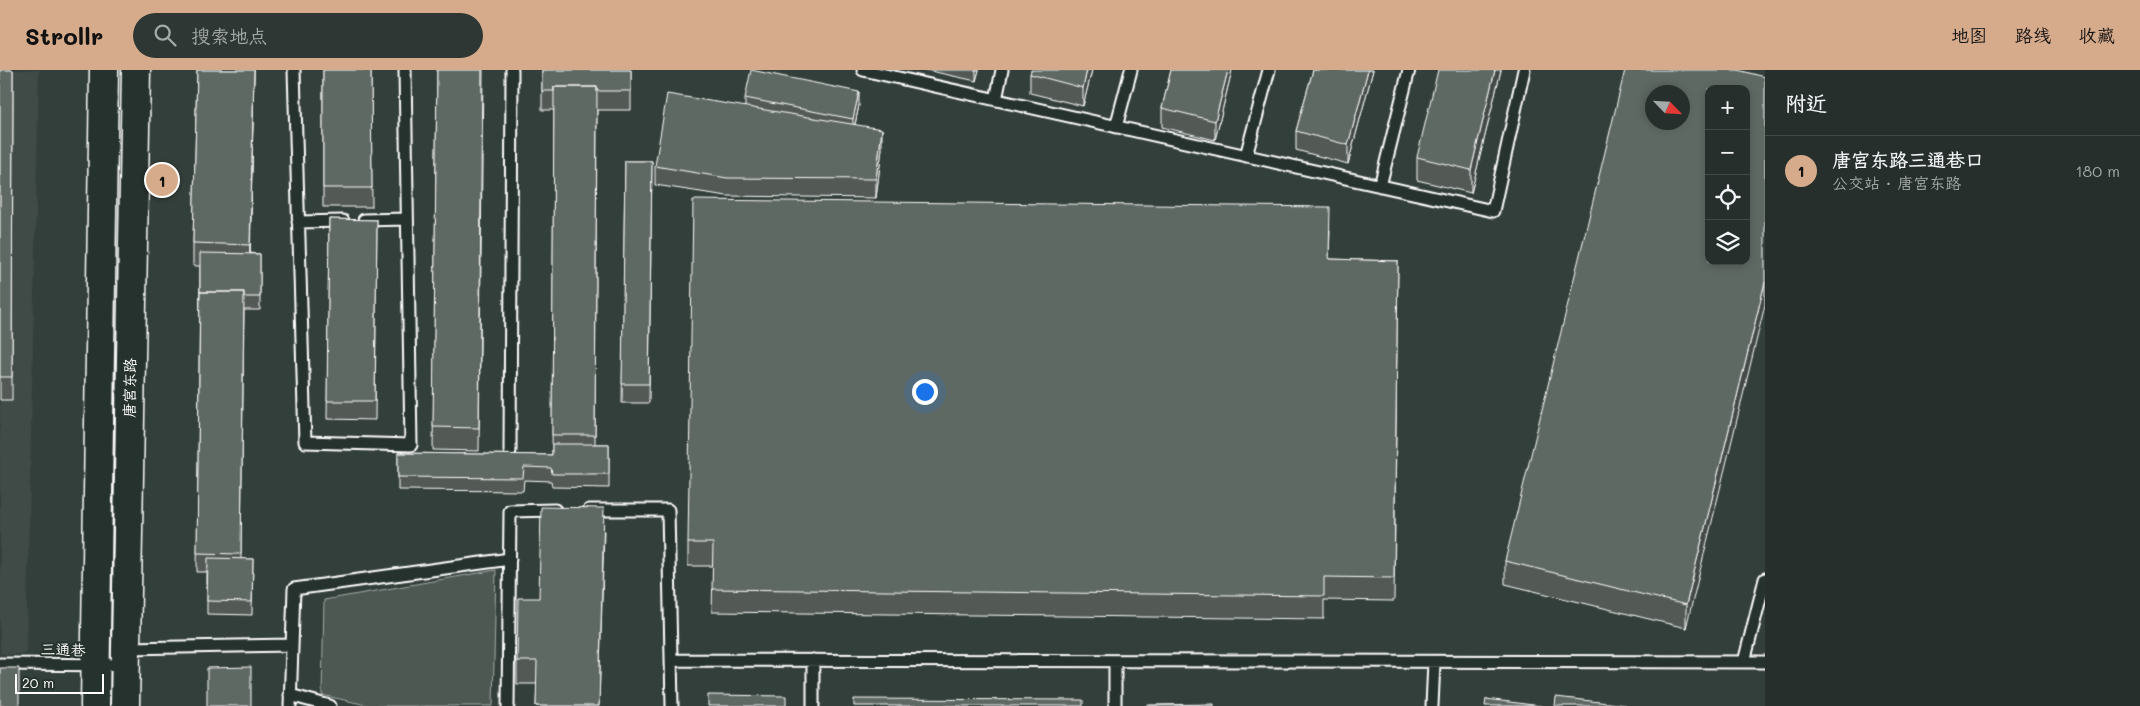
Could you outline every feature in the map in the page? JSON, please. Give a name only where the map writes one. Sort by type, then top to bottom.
[{"type":"street","name":"唐宫东路","points":[[95,706],[104,70]]},
{"type":"street","name":"唐宫东路","points":[[125,706],[136,70]]},
{"type":"lane","points":[[294,70],[305,442],[411,445],[405,70]]},
{"type":"lane","points":[[510,451],[512,70]]},
{"type":"lane","points":[[863,70],[895,73],[996,100],[1493,211],[1524,70]]},
{"type":"lane","points":[[996,100],[1002,70]]},
{"type":"lane","points":[[1116,127],[1131,70]]},
{"type":"lane","points":[[1246,156],[1269,70]]},
{"type":"lane","points":[[1380,186],[1409,70]]},
{"type":"lane","points":[[298,222],[407,219]]},
{"type":"lane","points":[[508,706],[510,511],[574,510],[668,510],[672,706]]},
{"type":"lane","points":[[330,706],[290,701],[294,589],[510,559]]},
{"type":"lane","points":[[1744,662],[1765,579]]},
{"type":"lane","name":"三通巷","points":[[0,664],[95,665],[126,657],[292,645]]},
{"type":"lane","points":[[672,660],[1765,662]]},
{"type":"lane","points":[[812,660],[813,706]]},
{"type":"lane","points":[[1115,661],[1115,706]]},
{"type":"lane","points":[[1432,706],[1434,662]]},
{"type":"shaded area","points":[[0,70],[39,70],[26,654],[0,654]]},
{"type":"shaded area","points":[[496,570],[493,706],[371,706],[322,695],[324,600]]},
{"type":"building","points":[[0,70],[13,70],[12,377],[0,377]]},
{"type":"building","points":[[197,70],[254,70],[250,245],[193,243]]},
{"type":"building","points":[[323,70],[371,70],[372,188],[323,188]]},
{"type":"building","points":[[437,70],[482,70],[479,428],[433,427]]},
{"type":"building","points":[[542,70],[631,70],[631,91],[597,91],[597,87],[554,87],[554,91],[542,91]]},
{"type":"building","points":[[751,70],[859,92],[853,119],[745,98]]},
{"type":"building","points":[[1031,70],[1087,70],[1083,88],[1030,74]]},
{"type":"building","points":[[1171,70],[1228,70],[1215,121],[1162,108]]},
{"type":"building","points":[[1313,70],[1368,70],[1348,145],[1296,131]]},
{"type":"building","points":[[1438,70],[1495,70],[1471,170],[1417,157]]},
{"type":"building","points":[[1625,70],[1738,70],[1765,77],[1765,282],[1686,605],[1505,561]]},
{"type":"building","points":[[554,87],[597,87],[595,435],[552,435]]},
{"type":"building","points":[[667,94],[882,129],[876,179],[727,178],[655,166]]},
{"type":"building","points":[[625,161],[652,161],[649,384],[622,384]]},
{"type":"building","points":[[693,200],[1330,207],[1329,259],[1398,261],[1394,578],[1324,577],[1324,596],[712,589],[713,543],[688,543]]},
{"type":"building","points":[[329,219],[377,220],[375,401],[327,401]]},
{"type":"building","points":[[200,253],[260,254],[260,297],[244,297],[244,292],[200,292]]},
{"type":"building","points":[[200,292],[244,292],[241,554],[197,553]]},
{"type":"building","points":[[552,444],[609,444],[609,474],[552,474],[551,468],[524,467],[523,478],[398,477],[398,453],[552,455]]},
{"type":"building","points":[[541,507],[604,508],[599,706],[536,706],[537,661],[517,661],[518,598],[539,598]]},
{"type":"building","points":[[208,558],[253,559],[252,602],[207,601]]},
{"type":"building","points":[[251,667],[251,706],[207,706],[207,668]]},
{"type":"building","points":[[0,668],[19,668],[19,706],[0,706]]},
{"type":"building","points":[[708,695],[786,696],[786,706],[708,706]]},
{"type":"building","points":[[1556,697],[1626,705],[1626,706],[1555,706]]},
{"type":"building","points":[[854,699],[1083,700],[1083,706],[854,706]]},
{"type":"building","points":[[1486,699],[1541,706],[1485,706]]},
{"type":"building","points":[[1214,704],[1214,706],[1147,706],[1147,705]]},
{"type":"place","name":"唐宫东路三通巷口","points":[[162,180]]}]
